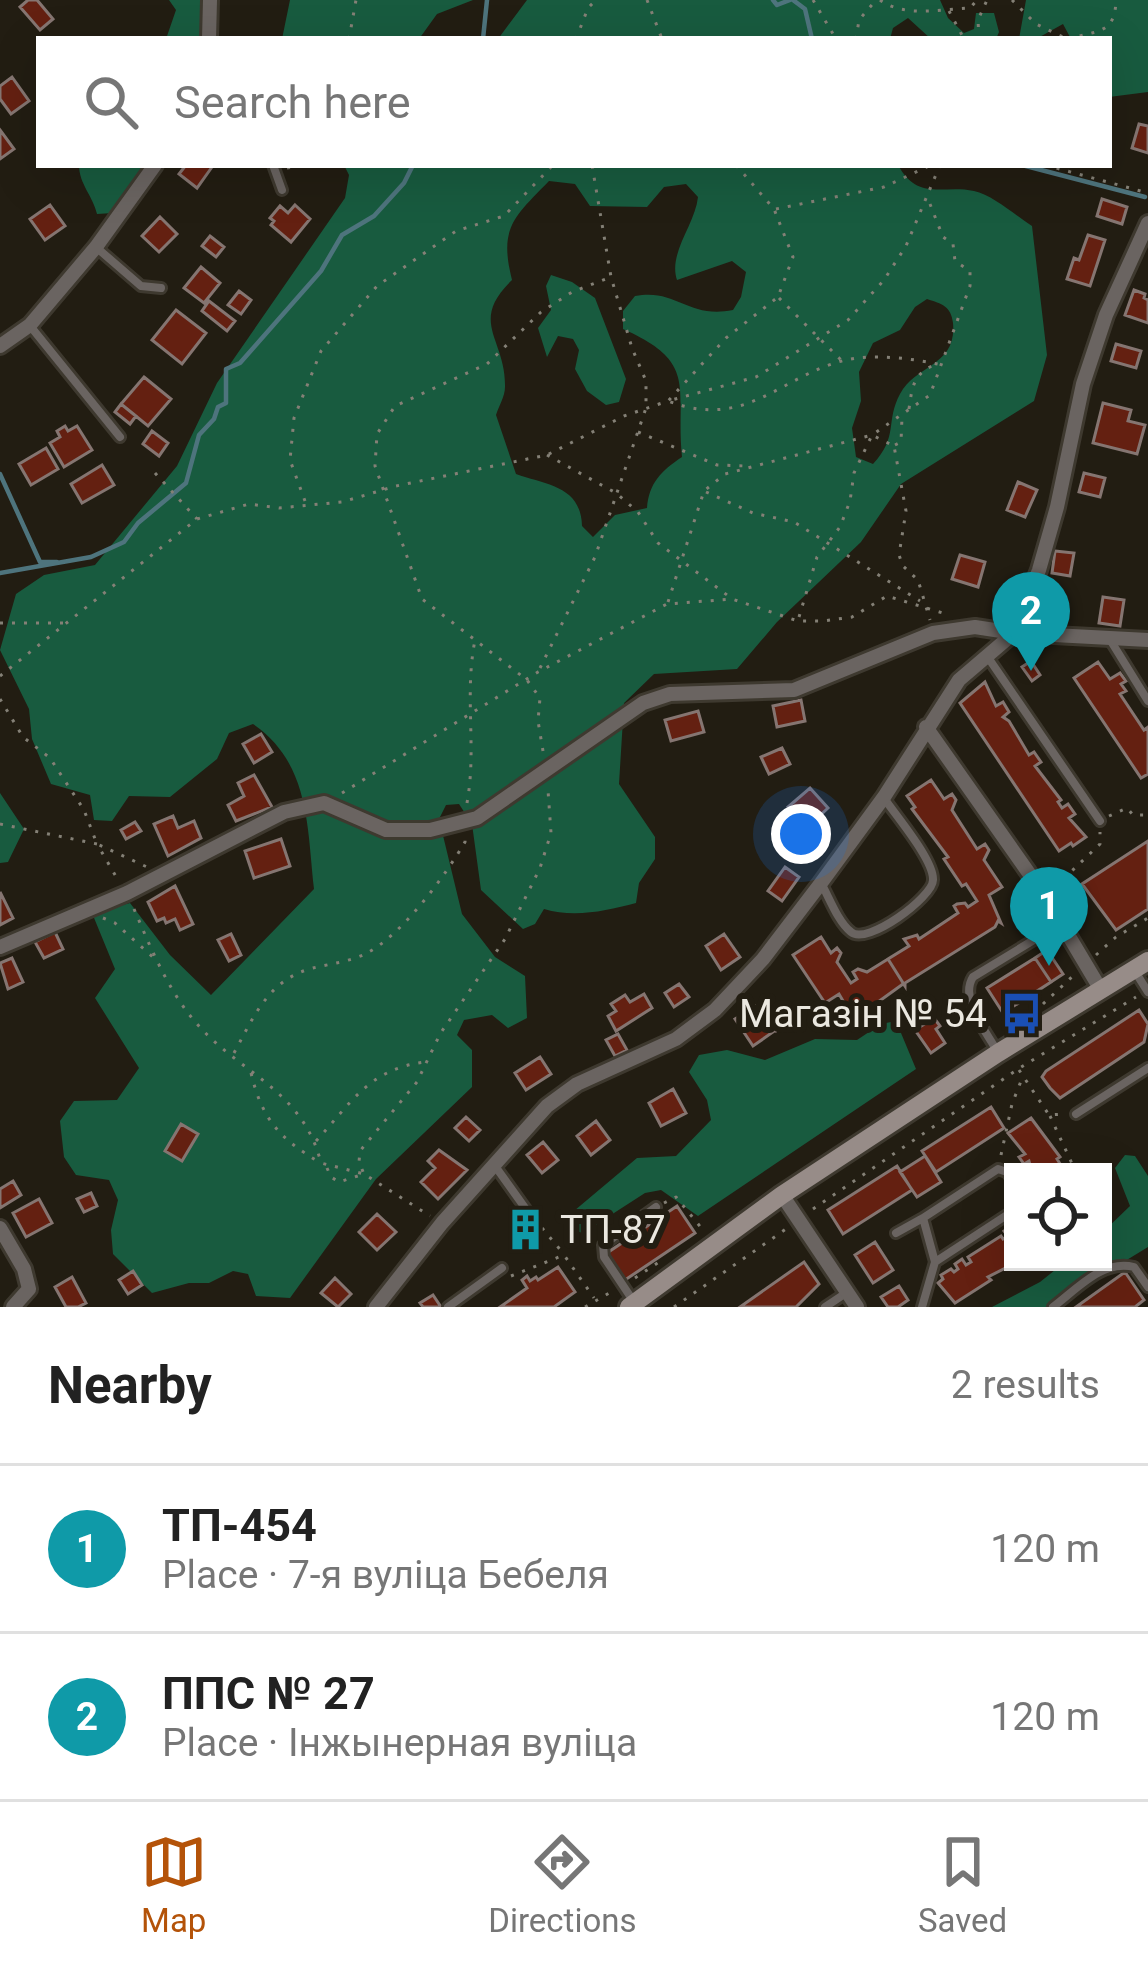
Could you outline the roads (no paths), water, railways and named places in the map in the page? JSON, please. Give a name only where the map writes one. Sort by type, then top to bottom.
[{"type":"main road","points":[[632,1305],[782,1196],[998,1053],[1141,966]]},
{"type":"street","points":[[209,36],[210,0]]},
{"type":"street","points":[[0,346],[30,326],[96,247],[153,168]]},
{"type":"street","points":[[376,1307],[442,1223],[548,1106],[577,1084],[676,1039],[716,1010],[763,959],[821,883],[884,797],[959,680],[1014,633],[1057,507],[1083,384],[1106,315],[1148,223]]},
{"type":"street","points":[[0,947],[128,893],[284,812],[325,803],[386,830],[430,830],[477,818],[643,703],[670,694],[794,690],[883,651],[940,632],[975,627],[1148,640]]},
{"type":"street","points":[[926,727],[1045,896],[1101,990]]},
{"type":"street","points":[[782,1196],[856,1307]]},
{"type":"street","points":[[0,1228],[24,1269],[29,1289],[13,1307]]},
{"type":"lane","points":[[274,168],[282,190]]},
{"type":"lane","points":[[96,247],[141,286],[160,288]]},
{"type":"lane","points":[[30,326],[120,437]]},
{"type":"lane","points":[[1108,637],[1148,701]]},
{"type":"lane","points":[[986,655],[1100,820]]},
{"type":"lane","points":[[821,883],[850,932],[859,936],[876,933],[930,891],[934,880],[929,864],[884,797]]},
{"type":"lane","points":[[998,1053],[968,996],[967,985],[973,976],[1037,938]]},
{"type":"lane","points":[[1141,966],[1148,991]]},
{"type":"lane","points":[[1076,1114],[1148,1068]]},
{"type":"lane","points":[[494,1165],[533,1219]]},
{"type":"lane","points":[[896,1233],[998,1169],[1004,1171]]},
{"type":"lane","points":[[632,1305],[604,1257],[603,1245],[656,1207]]},
{"type":"lane","points":[[935,1262],[1004,1217]]},
{"type":"lane","points":[[922,1307],[935,1262],[923,1218]]},
{"type":"lane","points":[[1052,1307],[1118,1263],[1134,1267],[1148,1287]]},
{"type":"lane","points":[[448,1307],[502,1268]]},
{"type":"lane","points":[[825,1307],[847,1292]]},
{"type":"waterway","points":[[483,36],[487,0]]},
{"type":"waterway","points":[[773,0],[777,5],[790,0]]},
{"type":"waterway","points":[[793,0],[805,9],[811,36]]},
{"type":"waterway","points":[[0,573],[91,557],[124,542],[138,523],[186,483],[199,435],[226,403],[226,369],[240,363],[321,271],[342,235],[374,216],[412,168]]},
{"type":"waterway","points":[[1034,168],[1145,197]]},
{"type":"waterway","points":[[0,474],[40,562],[57,562]]},
{"type":"place","name":"ППС № 27","points":[[1031,671]]},
{"type":"place","name":"ТП-454","points":[[1049,966]]},
{"type":"place","name":"Магазін № 54","points":[[1021,1014]]},
{"type":"place","name":"ТП-87","points":[[526,1230]]}]
